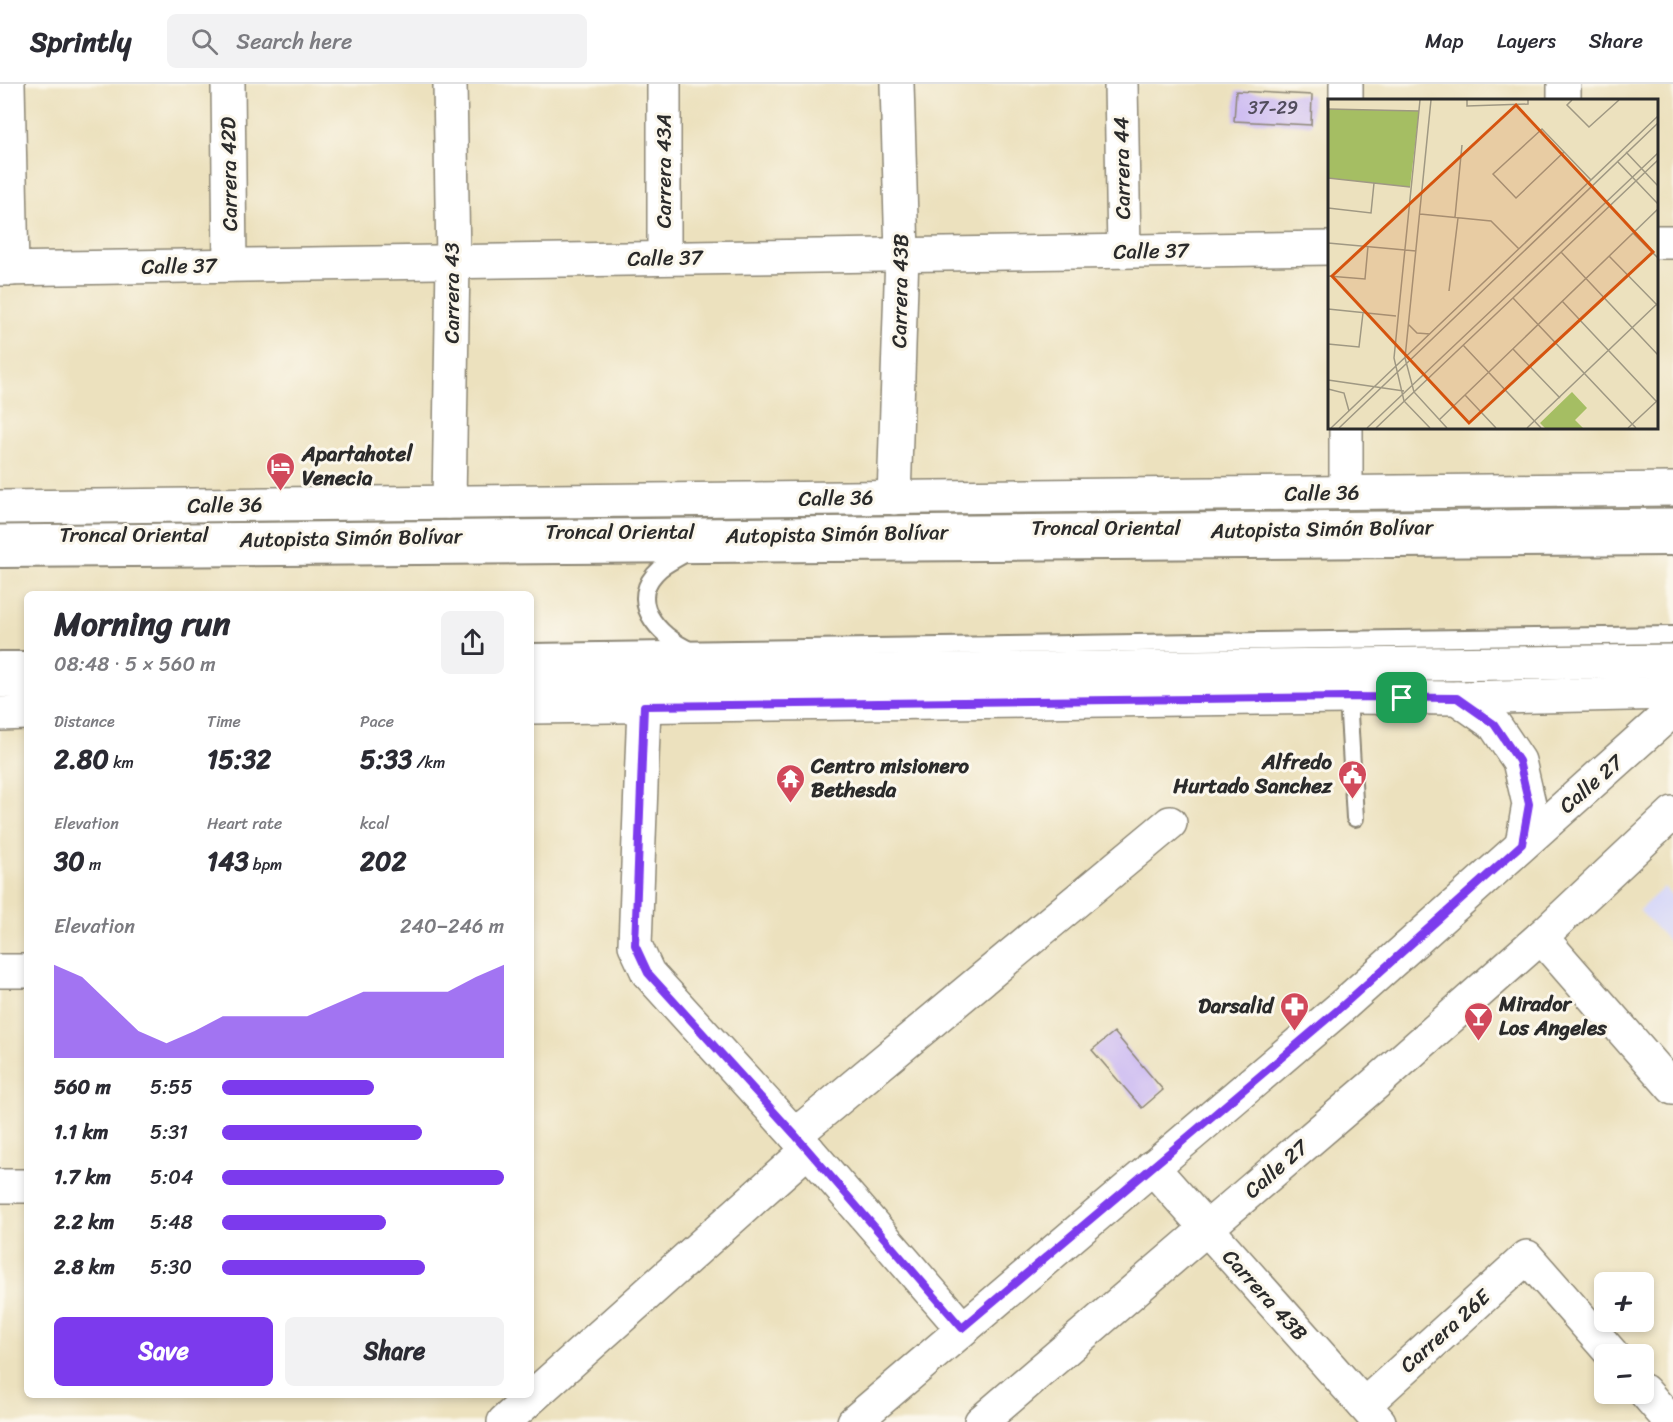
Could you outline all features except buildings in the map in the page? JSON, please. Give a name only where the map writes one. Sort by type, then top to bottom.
[{"type":"main road","points":[[6,269],[8,84]]},
{"type":"main road","name":"Carrera 42D","points":[[228,84],[230,265]]},
{"type":"main road","name":"Carrera 43","points":[[449,502],[453,261],[450,84]]},
{"type":"main road","name":"Carrera 43A","points":[[664,84],[664,258]]},
{"type":"main road","name":"Carrera 43B","points":[[894,498],[902,254],[897,84]]},
{"type":"main road","name":"Carrera 44","points":[[1121,84],[1124,251]]},
{"type":"main road","name":"Calle 37","points":[[6,269],[1328,248]]},
{"type":"main road","points":[[1346,429],[1346,492]]},
{"type":"main road","name":"Calle 36","points":[[0,507],[1673,489]]},
{"type":"main road","name":"Autopista Simón Bolívar","points":[[0,542],[1673,525]]},
{"type":"main road","points":[[534,675],[1673,661]]},
{"type":"main road","points":[[0,681],[24,681]]},
{"type":"main road","points":[[534,707],[1348,697],[1457,698],[1673,693]]},
{"type":"main road","points":[[1457,698],[1494,724],[1519,761],[1529,804],[1522,844]]},
{"type":"main road","points":[[644,706],[635,945],[648,973],[801,1143],[962,1328]]},
{"type":"main road","name":"Calle 27","points":[[854,1422],[1340,1008],[1673,710]]},
{"type":"main road","points":[[0,714],[24,713]]},
{"type":"main road","name":"Calle 27","points":[[981,1422],[1207,1229],[1541,937],[1673,813]]},
{"type":"main road","points":[[534,1394],[801,1143],[1170,823]]},
{"type":"main road","points":[[1541,937],[1673,1088]]},
{"type":"main road","points":[[0,971],[24,971]]},
{"type":"main road","name":"Carrera 43B","points":[[1152,1167],[1372,1413]]},
{"type":"main road","points":[[0,1186],[24,1186]]},
{"type":"main road","name":"Carrera 26E","points":[[1372,1413],[1527,1257],[1603,1344]]},
{"type":"main road","points":[[504,1422],[530,1398]]},
{"type":"main road","points":[[1654,1402],[1671,1422]]},
{"type":"lane","name":"Troncal Oriental","points":[[0,559],[1673,547]]},
{"type":"lane","points":[[685,554],[659,569],[649,583],[646,598],[649,614],[658,629],[665,636],[689,650]]},
{"type":"lane","points":[[534,652],[1673,635]]},
{"type":"lane","points":[[0,660],[24,660]]},
{"type":"lane","points":[[1348,697],[1355,818]]},
{"type":"shaded area","points":[[1664,887],[1673,897],[1673,946],[1639,910]]},
{"type":"place","name":"Apartahotel Venecia","points":[[281,492]]},
{"type":"place","name":"Alfredo Hurtado Sanchez","points":[[1353,800]]},
{"type":"place","name":"Centro misionero Bethesda","points":[[790,804]]},
{"type":"place","name":"Darsalid","points":[[1294,1032]]},
{"type":"place","name":"Mirador Los Angeles","points":[[1478,1042]]},
{"type":"route","points":[[1402,698],[1457,698],[1494,724],[1519,761],[1529,804],[1522,844],[1340,1008],[962,1328],[795,1135],[648,973],[635,945],[644,706],[1402,698]]}]
